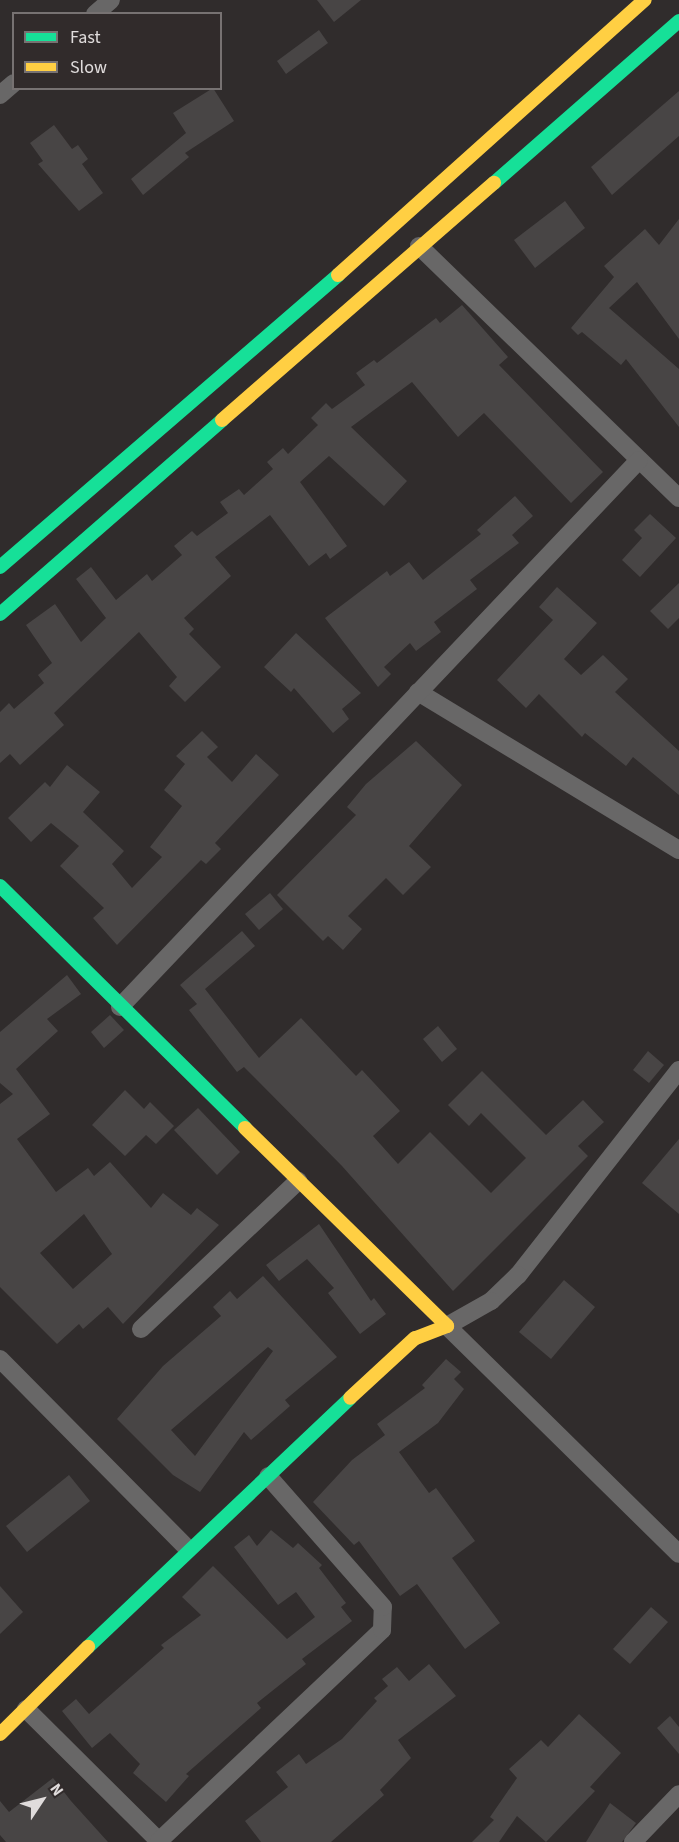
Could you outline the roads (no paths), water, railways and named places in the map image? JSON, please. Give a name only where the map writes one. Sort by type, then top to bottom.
[{"type":"main road","points":[[0,614],[419,246],[595,69],[645,0]]},
{"type":"main road","points":[[0,567],[595,69],[675,32]]},
{"type":"main road","points":[[0,886],[120,1007],[447,1326],[415,1338],[268,1476],[187,1548],[0,1734]]},
{"type":"street","points":[[97,12],[111,0]]},
{"type":"street","points":[[0,95],[12,85]]},
{"type":"street","points":[[419,246],[679,498]]},
{"type":"street","points":[[120,1007],[639,460]]},
{"type":"street","points":[[418,692],[679,850]]},
{"type":"street","points":[[679,1070],[518,1275],[491,1301],[447,1326],[679,1554]]},
{"type":"street","points":[[141,1329],[298,1181]]},
{"type":"street","points":[[0,1359],[187,1548]]},
{"type":"street","points":[[26,1708],[160,1841],[382,1630],[383,1607],[268,1476]]},
{"type":"street","points":[[633,1842],[679,1794]]}]
